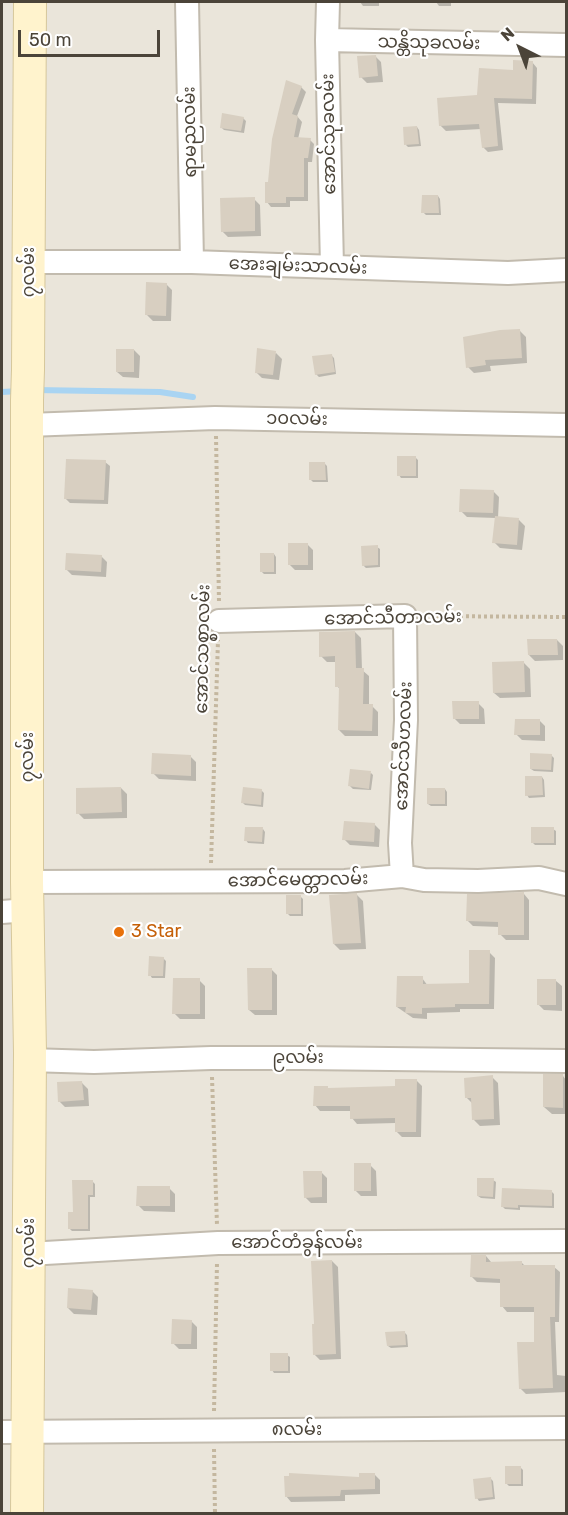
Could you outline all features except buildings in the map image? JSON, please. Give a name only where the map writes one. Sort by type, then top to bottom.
[{"type":"street","name":"၇လမ်း","points":[[27,1514],[14,1432],[28,1254],[30,1060],[19,902],[28,398],[30,2]]},
{"type":"street","name":"ရာမညလမ်း","points":[[188,2],[192,262]]},
{"type":"street","name":"အောင်သုခလမ်း","points":[[328,2],[332,267]]},
{"type":"street","name":"သန္တိသုခလမ်း","points":[[327,40],[567,45]]},
{"type":"street","name":"အေးချမ်းသာလမ်း","points":[[29,262],[192,262],[508,273],[567,270]]},
{"type":"street","name":"၁၀လမ်း","points":[[28,398],[215,418],[567,425]]},
{"type":"street","name":"အောင်သီတာလမ်း","points":[[219,621],[405,616]]},
{"type":"street","name":"အောင်သီဟလမ်း","points":[[402,876],[400,843],[406,720],[405,616]]},
{"type":"street","name":"အောင်မေတ္တာလမ်း","points":[[19,902],[211,882],[345,881],[402,876],[435,880],[539,878],[567,884]]},
{"type":"street","name":"၉လမ်း","points":[[30,1060],[94,1062],[301,1058],[567,1061]]},
{"type":"street","name":"အောင်တံခွန်လမ်း","points":[[28,1254],[218,1243],[567,1241]]},
{"type":"street","name":"၈လမ်း","points":[[14,1432],[567,1428]]},
{"type":"path","name":"အောင်သစ္စာလမ်း","points":[[211,882],[219,621],[215,418]]},
{"type":"path","name":"အောင်သီတာလမ်း","points":[[405,616],[567,617]]},
{"type":"path","points":[[214,1430],[215,1514]]},
{"type":"shaded area","points":[[2,2],[566,2],[566,1513],[2,1513]]},
{"type":"waterway","points":[[35,390],[160,392],[193,397]]},
{"type":"waterway","points":[[2,392],[19,391]]},
{"type":"place","name":"3 Star","points":[[119,932]]}]
